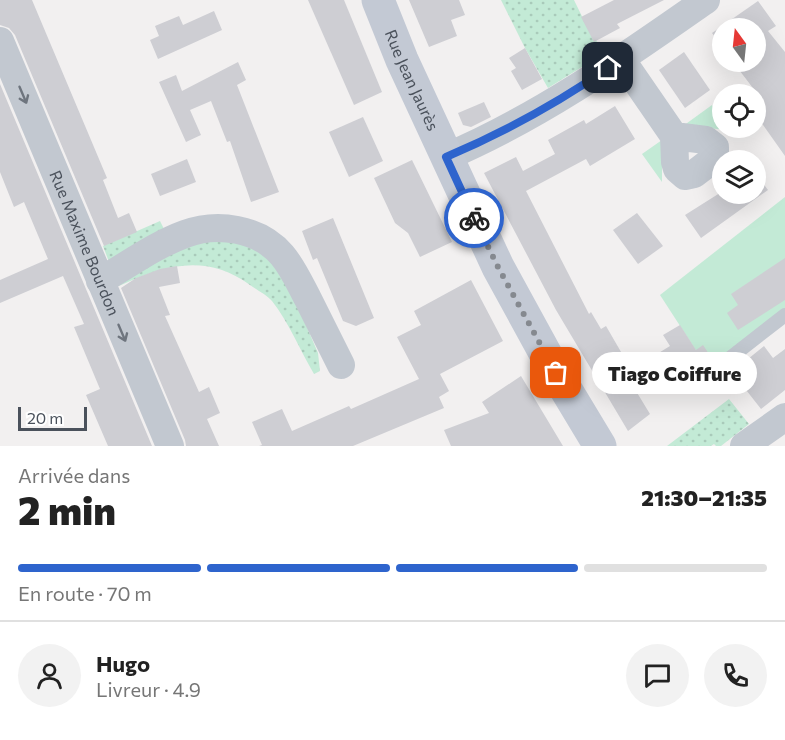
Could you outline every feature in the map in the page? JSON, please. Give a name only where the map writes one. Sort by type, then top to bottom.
[{"type":"main road","name":"Rue Jean Jaurès","points":[[378,0],[402,60],[498,267],[556,373],[600,446]]},
{"type":"street","points":[[446,157],[561,98],[706,0]]},
{"type":"street","name":"Rue Maxime Bourdon","points":[[0,41],[170,446]]},
{"type":"street","points":[[621,58],[675,136]]},
{"type":"street","points":[[100,281],[185,234],[200,229],[215,228],[243,232],[268,244],[281,254],[294,272],[341,365]]},
{"type":"street","points":[[744,446],[785,417]]},
{"type":"lane","points":[[703,379],[785,315]]},
{"type":"green space","points":[[501,0],[574,0],[603,54],[548,88]]},
{"type":"green space","points":[[712,105],[712,129],[683,126]]},
{"type":"green space","points":[[662,140],[662,182],[642,154]]},
{"type":"green space","points":[[785,197],[785,309],[708,369],[660,295]]},
{"type":"green space","points":[[160,221],[166,233],[109,262],[103,246]]},
{"type":"green space","points":[[200,237],[251,243],[284,274],[318,353],[320,371],[314,374],[272,301],[234,275],[201,266],[185,266],[153,272],[119,286],[120,282]]},
{"type":"green space","points":[[729,399],[749,424],[721,446],[714,444],[711,446],[667,446]]},
{"type":"building","points":[[0,0],[32,0],[107,178],[103,180],[118,218],[129,213],[137,232],[104,246],[15,35],[9,28],[0,25]]},
{"type":"building","points":[[308,0],[344,0],[382,92],[354,105]]},
{"type":"building","points":[[409,0],[459,0],[465,15],[451,20],[457,36],[429,47]]},
{"type":"building","points":[[614,0],[664,0],[617,24],[620,28],[594,42],[581,17]]},
{"type":"building","points":[[758,1],[776,26],[768,31],[785,52],[785,156],[766,129],[766,84],[750,84],[741,72],[766,72],[766,18],[734,18]]},
{"type":"building","points":[[214,11],[222,30],[158,59],[150,40],[159,36],[155,26],[179,16],[183,25]]},
{"type":"building","points":[[525,48],[542,79],[522,90],[511,71],[516,68],[509,58]]},
{"type":"building","points":[[684,52],[710,90],[685,108],[659,70]]},
{"type":"building","points":[[238,62],[246,80],[237,85],[279,192],[251,202],[230,141],[227,142],[211,101],[190,110],[201,135],[186,142],[159,82],[176,75],[182,91]]},
{"type":"building","points":[[0,84],[152,446],[108,446],[86,395],[100,389],[74,327],[84,324],[63,276],[0,303],[0,280],[48,259],[24,202],[14,207],[0,172]]},
{"type":"building","points":[[484,102],[491,117],[471,127],[463,125],[458,113]]},
{"type":"building","points":[[615,106],[635,139],[590,166],[586,159],[526,191],[589,314],[591,312],[601,329],[606,326],[628,364],[630,363],[634,368],[670,346],[663,335],[680,325],[696,350],[703,345],[713,360],[697,372],[692,380],[682,364],[636,391],[650,414],[628,431],[556,310],[484,173],[516,157],[523,171],[555,154],[548,140],[584,120],[586,124]]},
{"type":"building","points":[[363,117],[383,161],[349,177],[329,132]]},
{"type":"building","points":[[187,159],[196,182],[160,196],[151,174]]},
{"type":"building","points":[[412,160],[452,242],[420,257],[408,233],[395,223],[374,178]]},
{"type":"building","points":[[712,198],[712,204],[748,204],[701,238],[685,215]]},
{"type":"building","points":[[637,213],[663,246],[638,264],[613,230]]},
{"type":"building","points":[[333,218],[374,318],[356,326],[343,321],[317,258],[313,260],[302,231]]},
{"type":"building","points":[[785,258],[785,300],[738,330],[727,313],[738,305],[731,294]]},
{"type":"building","points":[[177,266],[180,283],[159,287],[170,315],[165,316],[199,392],[209,387],[220,413],[207,419],[219,446],[186,446],[121,288],[136,278],[160,269]]},
{"type":"building","points":[[471,280],[503,341],[440,374],[449,391],[439,397],[444,408],[353,446],[259,446],[262,445],[252,422],[282,409],[292,431],[349,406],[351,409],[419,379],[397,337],[421,325],[414,311]]},
{"type":"building","points":[[764,346],[773,358],[785,349],[785,390],[761,409],[732,372]]},
{"type":"building","points":[[521,376],[563,446],[451,446],[444,430],[489,413],[482,402]]},
{"type":"way so far","points":[[474,218],[556,373]]},
{"type":"place","name":"Tiago Coiffure","points":[[556,373]]},
{"type":"route","points":[[474,218],[446,157],[518,122],[608,68]]}]
